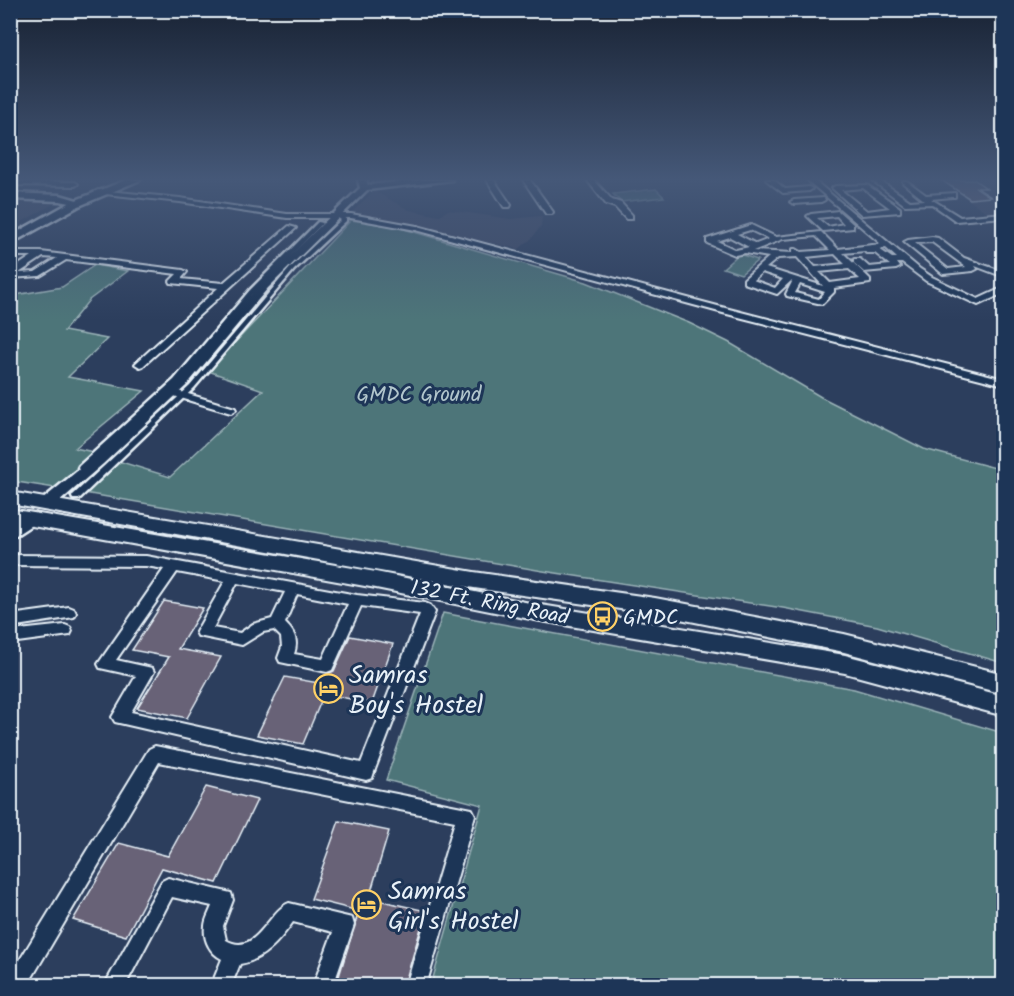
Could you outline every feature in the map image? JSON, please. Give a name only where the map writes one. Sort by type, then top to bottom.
[{"type":"main road","points":[[10,236],[28,226]]},
{"type":"main road","points":[[10,241],[35,226]]},
{"type":"main road","name":"132 Ft. Ring Road","points":[[10,498],[61,499],[474,580],[655,606],[844,643],[1004,684]]},
{"type":"main road","name":"132 Ft. Ring Road","points":[[21,517],[376,580],[536,612],[845,664],[1004,706]]},
{"type":"street","points":[[61,499],[176,381],[252,291],[317,226]]},
{"type":"street","points":[[61,499],[98,460],[182,383],[264,286],[330,226]]},
{"type":"street","points":[[61,499],[180,395],[276,282],[331,226]]},
{"type":"street","points":[[409,226],[1004,382]]},
{"type":"street","points":[[868,226],[887,246],[907,259]]},
{"type":"street","points":[[871,226],[929,279],[939,284],[979,302],[1004,289]]},
{"type":"street","points":[[745,251],[759,256],[775,256],[799,254],[871,243],[855,231],[779,236],[756,247],[735,253],[710,242],[752,227],[779,236],[799,254],[830,289]]},
{"type":"street","points":[[140,364],[292,228]]},
{"type":"street","points":[[760,269],[830,289],[866,282],[864,273],[848,253],[876,250],[896,267],[864,273],[851,266],[821,233]]},
{"type":"street","points":[[730,234],[756,247]]},
{"type":"street","points":[[866,238],[877,237]]},
{"type":"street","points":[[932,239],[973,270],[946,272],[926,256],[908,241],[932,239]]},
{"type":"street","points":[[836,248],[887,246]]},
{"type":"street","points":[[10,254],[41,254],[183,272],[174,281],[225,286]]},
{"type":"street","points":[[10,275],[41,254]]},
{"type":"street","points":[[890,261],[954,255],[1004,275]]},
{"type":"street","points":[[775,256],[747,281],[777,291],[793,279]]},
{"type":"street","points":[[10,275],[37,274],[65,257]]},
{"type":"street","points":[[814,270],[851,266]]},
{"type":"street","points":[[939,284],[985,268]]},
{"type":"street","points":[[793,279],[791,294],[820,302],[830,289]]},
{"type":"street","points":[[180,395],[231,410]]},
{"type":"street","points":[[61,499],[180,395]]},
{"type":"street","points":[[10,533],[21,517]]},
{"type":"street","points":[[10,560],[146,561],[174,566],[294,588],[357,600],[425,609],[428,612],[366,772],[120,717],[147,672],[105,664],[174,566]]},
{"type":"street","points":[[234,577],[203,632],[242,639],[252,629],[265,624],[277,624],[288,635],[289,647],[285,658],[327,666],[357,600]]},
{"type":"street","points":[[277,624],[294,588]]},
{"type":"street","points":[[10,621],[69,613]]},
{"type":"street","points":[[10,637],[65,631]]},
{"type":"street","points":[[16,986],[155,754],[466,815],[416,986]]},
{"type":"street","points":[[114,986],[168,887],[224,900],[214,926],[218,946],[234,955],[248,953],[271,936],[289,912],[345,925],[323,986]]},
{"type":"street","points":[[220,986],[234,955]]},
{"type":"shaded area","points":[[417,226],[541,226],[519,249]]},
{"type":"green space","name":"GMDC Ground","points":[[345,226],[397,227],[586,282],[689,323],[728,342],[821,397],[924,449],[1003,470],[1003,663],[877,626],[783,608],[543,571],[84,493],[115,460],[170,477],[263,390],[208,371]]},
{"type":"green space","points":[[739,254],[758,260],[741,274],[723,268]]},
{"type":"green space","points":[[95,265],[128,271],[89,300],[64,331],[107,339],[68,377],[144,391],[75,448],[98,453],[55,488],[11,481],[10,296],[62,287]]},
{"type":"green space","points":[[443,613],[854,689],[1003,733],[1003,985],[431,985],[482,805],[386,780]]},
{"type":"building","points":[[164,601],[203,608],[178,649],[221,657],[187,718],[137,708],[169,657],[132,650]]},
{"type":"building","name":"Samras Boy's Hostel","points":[[350,636],[393,644],[372,703],[324,694],[303,744],[257,735],[285,677],[324,684],[328,674],[334,671]]},
{"type":"building","points":[[206,787],[257,800],[217,883],[162,868],[126,936],[73,920],[119,843],[168,856]]},
{"type":"building","name":"Samras Girl's Hostel","points":[[339,821],[389,831],[369,898],[426,911],[404,986],[336,986],[359,911],[311,899]]},
{"type":"place","name":"GMDC","points":[[602,617]]},
{"type":"place","name":"Samras Boy's Hostel","points":[[328,689]]},
{"type":"place","name":"Samras Girl's Hostel","points":[[367,905]]}]
